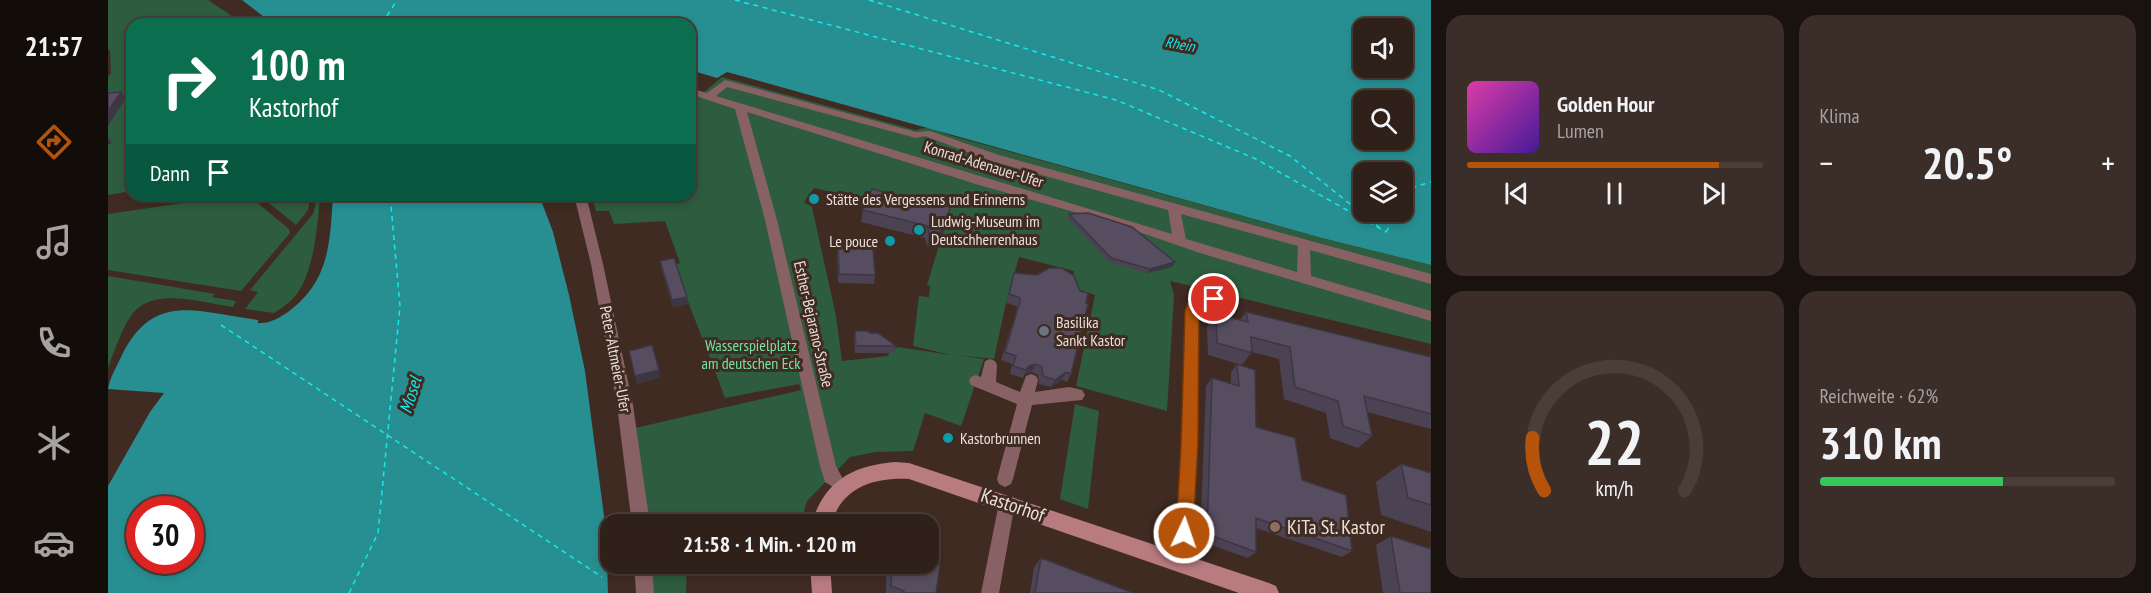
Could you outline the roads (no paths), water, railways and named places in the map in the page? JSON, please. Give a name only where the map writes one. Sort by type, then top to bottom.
[{"type":"street","name":"Konrad-Adenauer-Ufer","points":[[1431,279],[995,158],[926,133],[916,135],[725,83],[713,98],[983,182],[1117,220],[1180,242],[1431,316]]},
{"type":"street","points":[[696,93],[713,98]]},
{"type":"street","points":[[779,118],[793,102]]},
{"type":"street","name":"Esther-Bejarano-Straße","points":[[740,106],[759,173],[828,466],[831,477],[840,484]]},
{"type":"street","name":"Peter-Altmeier-Ufer","points":[[582,201],[590,231],[629,424],[640,514]]},
{"type":"street","points":[[1174,208],[1180,242]]},
{"type":"street","points":[[1304,279],[1305,244]]},
{"type":"street","points":[[1182,564],[1190,444],[1192,311],[1196,298],[1214,299]]},
{"type":"street","points":[[990,365],[982,383],[1024,399],[1069,393],[1077,395]]},
{"type":"street","name":"Kastorhof","points":[[1005,479],[1030,380]]},
{"type":"street","name":"Kastorhof","points":[[840,484],[881,470],[895,469],[923,474],[1182,564],[1228,586],[1269,593]]},
{"type":"street","points":[[825,514],[840,484]]},
{"type":"street","points":[[990,593],[1007,503]]},
{"type":"street","points":[[644,574],[645,593]]},
{"type":"street","points":[[821,574],[822,593]]},
{"type":"water","name":"Rhein","points":[[242,0],[1431,0],[1431,265],[1322,238],[727,72],[717,78],[696,72],[696,18],[265,18]]},
{"type":"water","name":"Mosel","points":[[333,201],[541,201],[553,232],[585,371],[604,514],[600,514],[600,574],[607,574],[608,593],[108,593],[108,486],[150,412],[164,393],[108,389],[122,355],[135,335],[149,321],[180,310],[258,320],[258,323],[274,320],[302,300],[320,274],[329,244]]},
{"type":"place","name":"Stätte des Vergessens und Erinnerns","points":[[814,199]]},
{"type":"place","name":"Ludwig-Museum im Deutschherrenhaus","points":[[919,230]]},
{"type":"place","name":"Le pouce","points":[[890,241]]},
{"type":"place","name":"Basilika Sankt Kastor","points":[[1044,331]]},
{"type":"place","name":"Kastorbrunnen","points":[[948,438]]},
{"type":"place","name":"KiTa St. Kastor","points":[[1275,527]]},
{"type":"park label","name":"Wasserspielplatz am deutschen Eck","points":[[751,354]]}]
